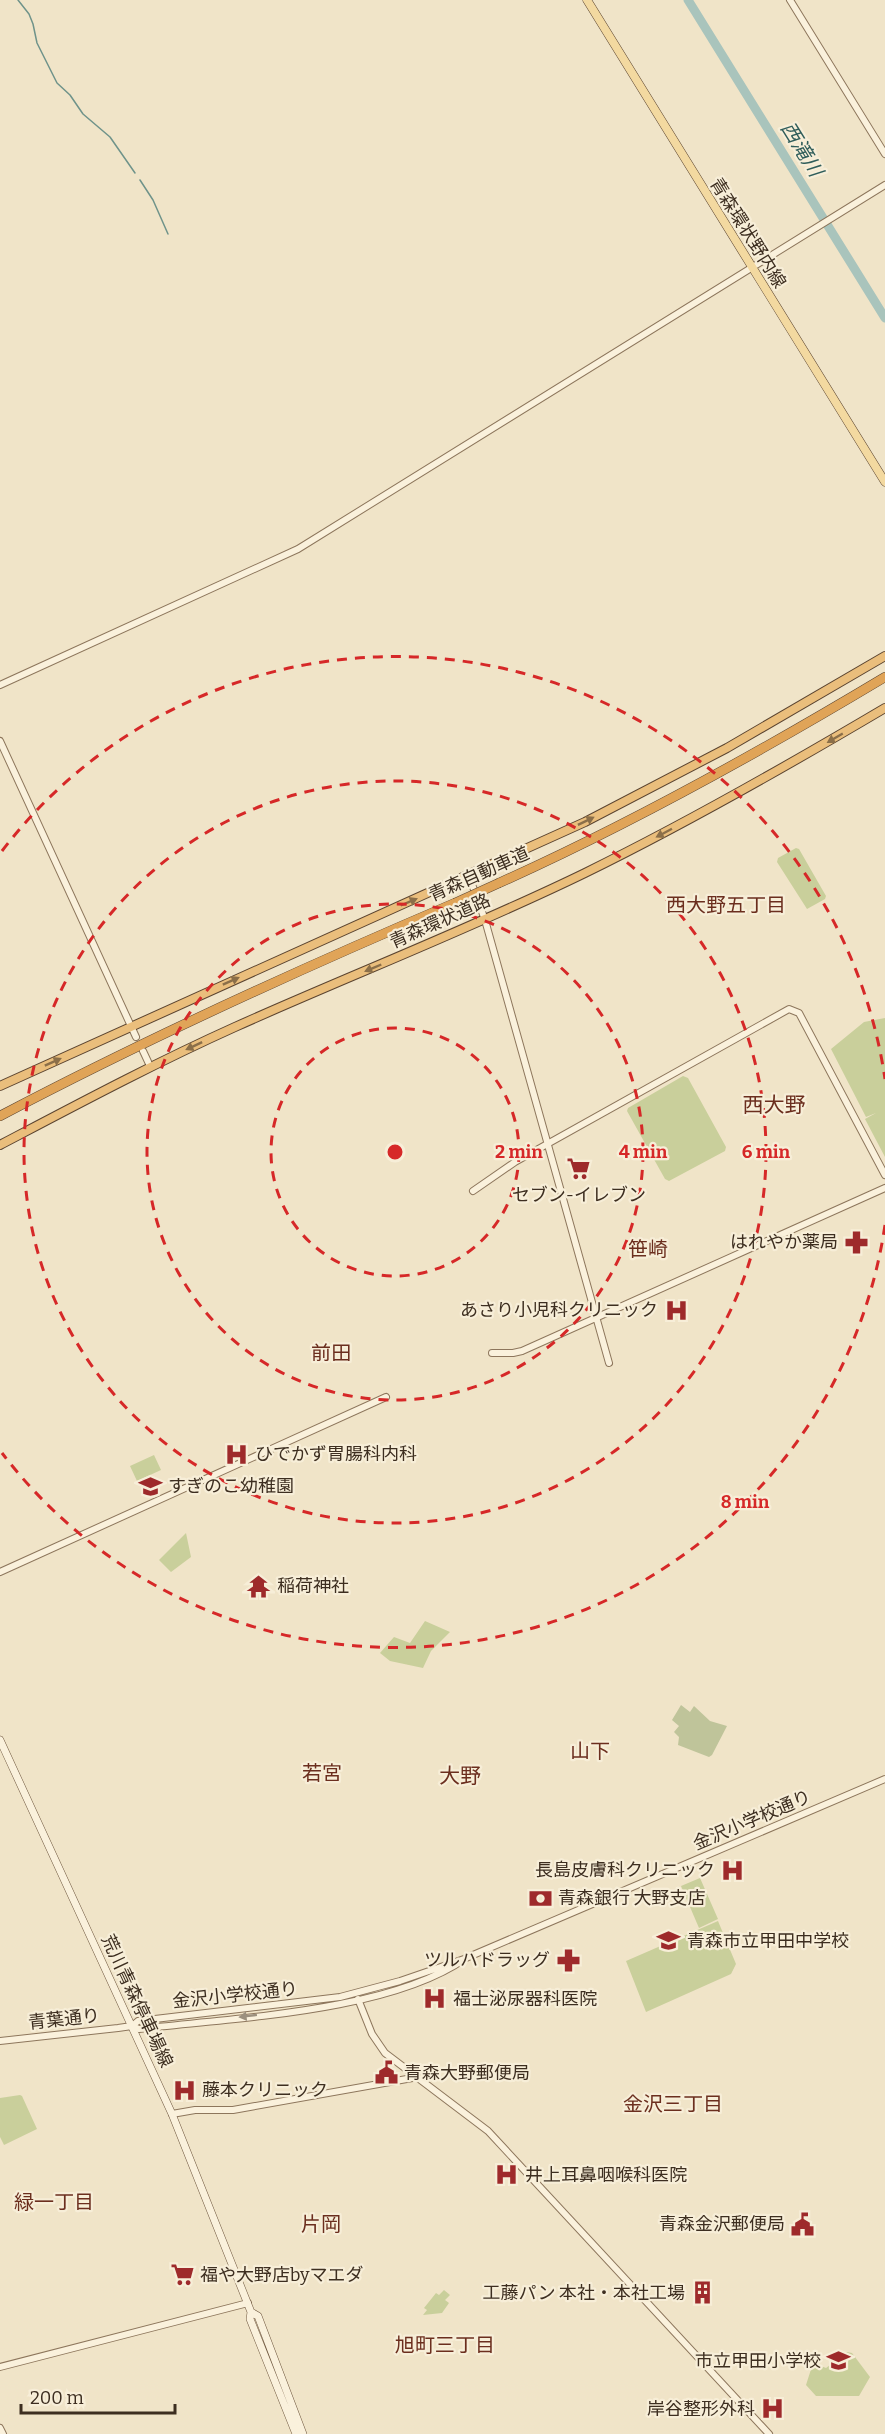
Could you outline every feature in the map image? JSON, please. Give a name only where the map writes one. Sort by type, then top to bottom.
[{"type":"highway","name":"青森環状道路","points":[[0,1086],[469,876],[644,792],[727,748],[885,656]]},
{"type":"highway","name":"青森自動車道","points":[[0,1111],[228,1002],[455,903],[635,819],[729,769],[885,677]]},
{"type":"highway","name":"青森環状道路","points":[[0,1145],[150,1066],[237,1026],[485,920],[595,868],[718,804],[885,708]]},
{"type":"highway","name":"青森自動車道","points":[[0,1116],[74,1077]]},
{"type":"main road","name":"青森環状野内線","points":[[587,0],[885,482]]},
{"type":"main road","name":"荒川青森停車場線","points":[[0,1740],[172,2114],[248,2303],[251,2312],[250,2319],[296,2434]]},
{"type":"main road","name":"荒川青森停車場線","points":[[251,2312],[258,2316],[303,2434]]},
{"type":"street","points":[[790,0],[885,154]]},
{"type":"street","points":[[0,685],[298,549],[885,185]]},
{"type":"street","points":[[0,741],[136,1037]]},
{"type":"street","points":[[469,876],[485,920],[609,1363]]},
{"type":"street","points":[[473,1191],[514,1162],[780,1013],[792,1009],[799,1013],[885,1176]]},
{"type":"street","points":[[142,1051],[150,1066]]},
{"type":"street","points":[[492,1353],[522,1351],[885,1188]]},
{"type":"street","points":[[0,1572],[386,1397]]},
{"type":"street","name":"金沢小学校通り","points":[[464,1959],[389,1984],[340,1997],[138,2021],[132,2026],[139,2029],[300,2010],[358,2000],[427,1978],[464,1959],[885,1779]]},
{"type":"street","points":[[358,2000],[380,2047],[488,2131],[769,2434]]},
{"type":"street","name":"青葉通り","points":[[0,2041],[132,2026]]},
{"type":"street","points":[[172,2114],[195,2110],[233,2110],[418,2077]]},
{"type":"street","points":[[0,2367],[248,2303]]},
{"type":"street","points":[[0,2428],[3,2434]]},
{"type":"green space","points":[[796,848],[799,849],[826,896],[825,899],[807,909],[777,862],[778,858]]},
{"type":"green space","points":[[885,1018],[885,1157],[865,1119],[876,1113],[866,1117],[831,1049],[864,1022]]},
{"type":"green space","points":[[683,1076],[688,1078],[726,1147],[725,1151],[669,1181],[665,1179],[627,1111],[628,1108]]},
{"type":"green space","points":[[154,1455],[161,1470],[137,1481],[130,1466]]},
{"type":"green space","points":[[186,1533],[191,1557],[171,1572],[159,1560]]},
{"type":"green space","points":[[425,1621],[450,1632],[431,1651],[423,1668],[390,1661],[380,1653],[394,1637],[410,1643]]},
{"type":"green space","points":[[681,1705],[690,1712],[694,1706],[710,1721],[727,1726],[709,1757],[678,1745],[679,1737],[674,1732],[679,1726],[672,1720]]},
{"type":"green space","points":[[700,1878],[718,1919],[699,1928],[681,1886]]},
{"type":"green space","points":[[718,1921],[736,1964],[731,1974],[646,2012],[626,1961]]},
{"type":"green space","points":[[20,2095],[37,2129],[4,2145],[0,2137],[0,2098]]},
{"type":"green space","points":[[444,2290],[450,2295],[445,2300],[449,2303],[442,2313],[423,2315],[427,2310],[424,2308],[436,2293],[439,2295]]},
{"type":"green space","points":[[847,2352],[852,2353],[870,2377],[859,2396],[816,2396],[806,2385],[813,2363],[826,2368]]},
{"type":"waterway","points":[[18,0],[29,14],[37,43],[57,83],[70,95],[83,114],[110,137],[135,173]]},
{"type":"waterway","name":"西滝川","points":[[688,0],[885,318]]},
{"type":"waterway","points":[[140,180],[153,200],[168,234]]},
{"type":"place","name":"セブン-イレブン","points":[[579,1169]]},
{"type":"place","name":"はれやか薬局","points":[[856,1242]]},
{"type":"place","name":"あさり小児科クリニック","points":[[676,1310]]},
{"type":"place","name":"ひでかず胃腸科内科","points":[[237,1454]]},
{"type":"place","name":"すぎのこ幼稚園","points":[[150,1486]]},
{"type":"place","name":"稲荷神社","points":[[259,1586]]},
{"type":"place","name":"長島皮膚科クリニック","points":[[733,1870]]},
{"type":"place","name":"青森銀行 大野支店","points":[[540,1898]]},
{"type":"place","name":"青森市立甲田中学校","points":[[669,1941]]},
{"type":"place","name":"ツルハドラッグ","points":[[568,1960]]},
{"type":"place","name":"福士泌尿器科医院","points":[[435,1999]]},
{"type":"place","name":"青森大野郵便局","points":[[386,2073]]},
{"type":"place","name":"藤本クリニック","points":[[184,2090]]},
{"type":"place","name":"井上耳鼻咽喉科医院","points":[[507,2175]]},
{"type":"place","name":"青森金沢郵便局","points":[[803,2224]]},
{"type":"place","name":"福や大野店byマエダ","points":[[182,2275]]},
{"type":"place","name":"工藤パン 本社・本社工場","points":[[703,2293]]},
{"type":"place","name":"市立甲田小学校","points":[[839,2361]]},
{"type":"place","name":"岸谷整形外科","points":[[773,2409]]},
{"type":"district","name":"西大野五丁目","points":[[726,905]]},
{"type":"district","name":"西大野","points":[[774,1105]]},
{"type":"district","name":"笹崎","points":[[648,1249]]},
{"type":"district","name":"前田","points":[[331,1353]]},
{"type":"district","name":"山下","points":[[590,1751]]},
{"type":"district","name":"若宮","points":[[322,1773]]},
{"type":"district","name":"大野","points":[[460,1776]]},
{"type":"district","name":"金沢三丁目","points":[[673,2104]]},
{"type":"district","name":"緑一丁目","points":[[54,2202]]},
{"type":"district","name":"片岡","points":[[321,2224]]},
{"type":"district","name":"旭町三丁目","points":[[445,2345]]}]
